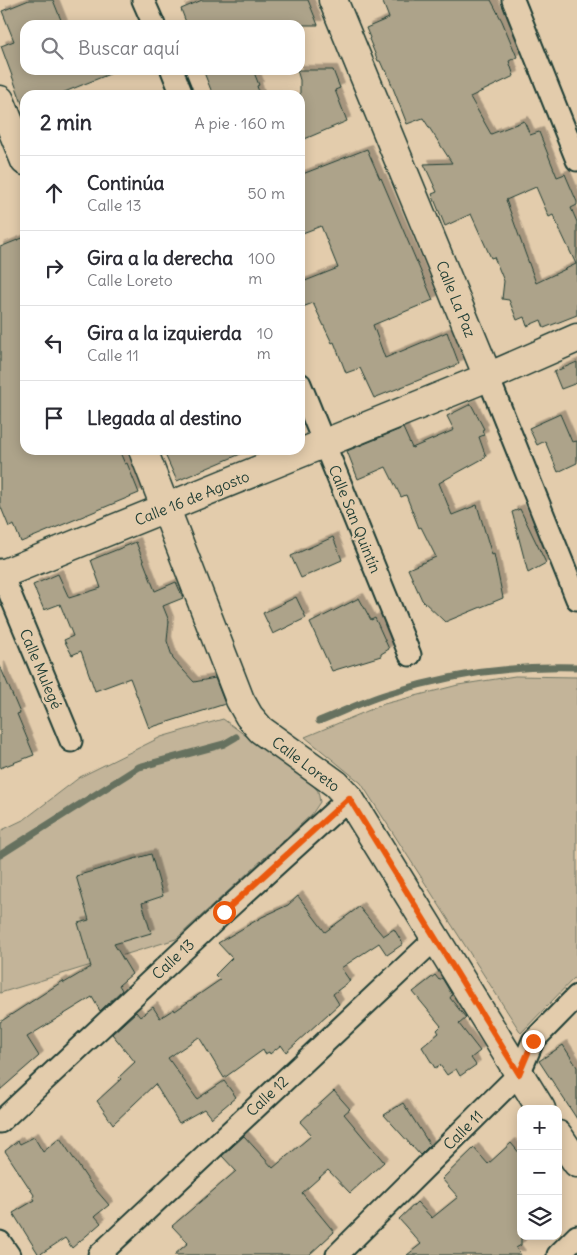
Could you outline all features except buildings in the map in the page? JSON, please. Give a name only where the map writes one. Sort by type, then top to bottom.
[{"type":"street","points":[[143,0],[152,20]]},
{"type":"street","name":"Calle La Paz","points":[[333,0],[577,599]]},
{"type":"street","points":[[514,0],[577,160]]},
{"type":"street","points":[[174,75],[180,90]]},
{"type":"street","points":[[0,100],[20,149]]},
{"type":"street","name":"Calle 16 de Agosto","points":[[305,451],[488,377],[577,338]]},
{"type":"street","name":"Calle San Quintín","points":[[305,396],[410,655]]},
{"type":"street","name":"Calle Loreto","points":[[145,455],[240,700],[249,716],[261,730],[336,784],[349,798],[538,1105]]},
{"type":"street","name":"Calle 16 de Agosto","points":[[1,573],[167,509],[295,455]]},
{"type":"street","name":"Calle Mulegé","points":[[1,573],[71,741]]},
{"type":"street","name":"Calle 13","points":[[0,1122],[349,798]]},
{"type":"street","name":"Calle 12","points":[[99,1255],[436,938]]},
{"type":"street","name":"Calle 11","points":[[337,1255],[519,1074],[533,1041],[577,996]]},
{"type":"street","points":[[562,1141],[577,1163]]},
{"type":"street","points":[[558,1255],[577,1236]]},
{"type":"street","points":[[0,1242],[9,1255]]},
{"type":"shaded area","points":[[515,676],[577,677],[577,975],[521,1033],[361,783],[305,737],[384,704],[458,685]]},
{"type":"shaded area","points":[[223,719],[312,784],[318,791],[320,802],[312,814],[176,939],[0,993],[0,831],[25,819],[80,777],[161,737]]},
{"type":"waterway","points":[[319,721],[378,697],[434,681],[505,669],[577,667]]},
{"type":"waterway","points":[[0,855],[139,767],[224,744],[236,737]]},
{"type":"route","points":[[224,912],[349,798],[519,1074],[533,1041]]}]
